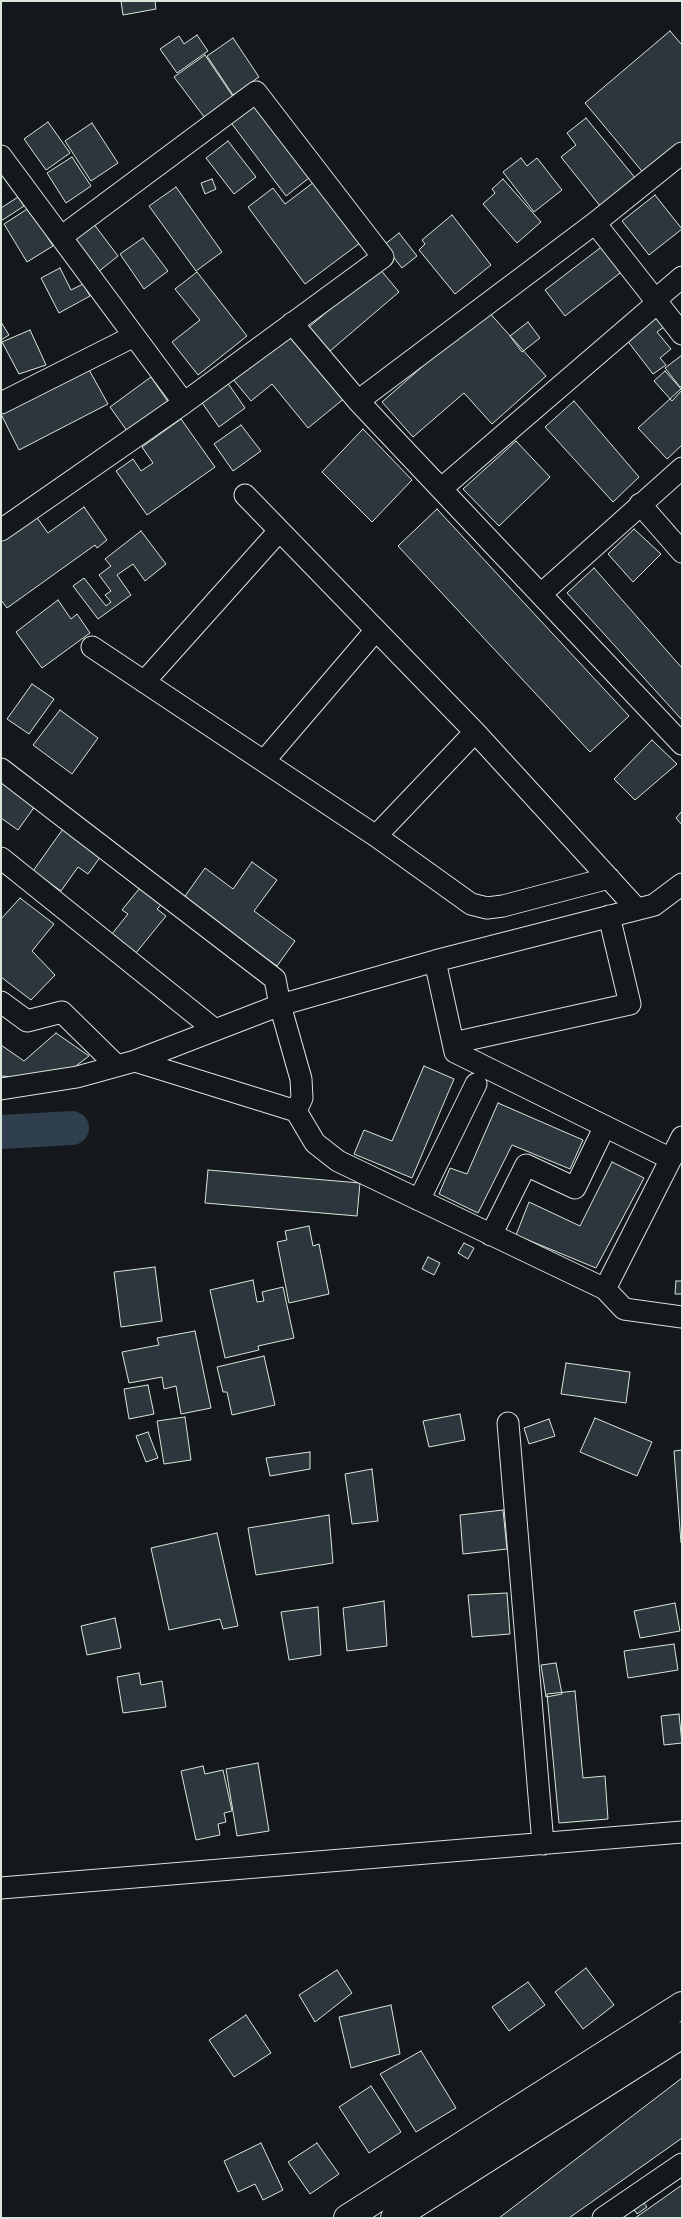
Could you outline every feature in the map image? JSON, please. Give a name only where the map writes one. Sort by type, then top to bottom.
[{"type":"main road","points":[[347,2218],[682,2005]]},
{"type":"main road","points":[[394,2218],[682,2035]]},
{"type":"street","points":[[4,522],[184,403],[383,258],[256,92],[61,237]]},
{"type":"street","points":[[358,401],[595,223],[682,153]]},
{"type":"street","points":[[2,160],[184,403]]},
{"type":"street","points":[[595,223],[655,303],[682,334]]},
{"type":"street","points":[[442,488],[655,303],[682,277]]},
{"type":"street","points":[[292,323],[358,401],[682,744]]},
{"type":"street","points":[[1,403],[134,336]]},
{"type":"street","points":[[541,594],[682,468]]},
{"type":"street","points":[[245,495],[475,732],[638,909]]},
{"type":"street","points":[[640,504],[682,552]]},
{"type":"street","points":[[144,682],[279,531]]},
{"type":"street","points":[[264,761],[376,630]]},
{"type":"street","points":[[92,647],[376,836],[459,898],[470,904],[487,908],[609,878]]},
{"type":"street","points":[[376,836],[475,732]]},
{"type":"street","points":[[1,769],[276,979],[280,1005],[301,1079],[302,1098],[296,1111]]},
{"type":"street","points":[[1,858],[215,1030]]},
{"type":"street","points":[[1,1089],[77,1077],[126,1064],[280,1005],[435,961],[654,905],[682,884]]},
{"type":"street","points":[[453,1043],[630,1004],[609,916]]},
{"type":"street","points":[[435,961],[455,1052],[671,1159]]},
{"type":"street","points":[[1,1002],[27,1021],[62,1012],[126,1064],[296,1111],[315,1143],[338,1161],[605,1289],[624,1309],[682,1317]]},
{"type":"street","points":[[419,1200],[476,1084]]},
{"type":"street","points":[[492,1235],[526,1165],[575,1188],[605,1126]]},
{"type":"street","points":[[605,1289],[682,1137]]},
{"type":"street","points":[[508,1422],[543,1844]]},
{"type":"street","points":[[1,1888],[682,1832]]},
{"type":"street","points":[[603,2218],[682,2164]]},
{"type":"building","points":[[121,1],[155,1],[156,9],[123,15]]},
{"type":"building","points":[[670,31],[682,45],[682,147],[646,176],[585,103]]},
{"type":"building","points":[[197,35],[208,51],[177,73],[160,49],[179,36],[184,44]]},
{"type":"building","points":[[233,38],[259,77],[233,95],[207,56]]},
{"type":"building","points":[[205,55],[234,98],[205,118],[174,77]]},
{"type":"building","points":[[252,103],[309,178],[286,196],[229,120]]},
{"type":"building","points":[[586,118],[636,179],[601,207],[561,157],[576,145],[567,133]]},
{"type":"building","points":[[48,122],[70,153],[46,170],[24,139]]},
{"type":"building","points":[[92,123],[118,163],[91,181],[65,141]]},
{"type":"building","points":[[228,141],[256,177],[234,194],[206,158]]},
{"type":"building","points":[[72,157],[91,186],[66,203],[47,173]]},
{"type":"building","points":[[521,158],[527,166],[537,158],[562,190],[534,212],[503,172]]},
{"type":"building","points":[[212,179],[216,189],[205,194],[201,183]]},
{"type":"building","points":[[318,179],[364,240],[305,284],[248,207],[273,188],[285,204]]},
{"type":"building","points":[[503,179],[541,222],[517,243],[483,204],[495,193],[492,189]]},
{"type":"building","points":[[176,187],[222,252],[196,271],[149,206]]},
{"type":"building","points":[[655,195],[682,229],[649,255],[622,221]]},
{"type":"building","points":[[18,197],[24,206],[1,221],[1,208]]},
{"type":"building","points":[[29,208],[53,246],[27,262],[4,224]]},
{"type":"building","points":[[452,215],[491,265],[455,294],[419,250],[425,244],[422,240]]},
{"type":"building","points":[[93,223],[118,256],[98,272],[72,239]]},
{"type":"building","points":[[399,233],[417,256],[402,268],[384,245]]},
{"type":"building","points":[[143,238],[168,271],[144,289],[120,254]]},
{"type":"building","points":[[604,245],[624,270],[565,316],[545,290]]},
{"type":"building","points":[[60,268],[71,290],[83,284],[90,296],[59,313],[41,278]]},
{"type":"building","points":[[379,268],[399,292],[330,351],[309,327]]},
{"type":"building","points":[[197,272],[247,336],[198,375],[172,342],[200,320],[175,289]]},
{"type":"building","points":[[487,310],[546,376],[492,424],[464,393],[413,437],[382,402]]},
{"type":"building","points":[[655,316],[664,327],[657,332],[671,349],[660,358],[666,365],[653,374],[626,339]]},
{"type":"building","points":[[1,322],[9,335],[1,340]]},
{"type":"building","points":[[528,322],[540,338],[522,352],[510,336]]},
{"type":"building","points":[[30,330],[46,365],[19,374],[2,342]]},
{"type":"building","points":[[291,330],[346,397],[308,428],[272,384],[251,401],[232,378]]},
{"type":"building","points":[[682,355],[682,386],[680,387],[665,368]]},
{"type":"building","points":[[88,368],[108,404],[19,450],[1,414]]},
{"type":"building","points":[[665,371],[682,390],[672,401],[654,381]]},
{"type":"building","points":[[151,377],[171,406],[130,435],[110,407]]},
{"type":"building","points":[[225,379],[245,408],[219,427],[198,397]]},
{"type":"building","points":[[682,388],[682,445],[667,459],[638,428]]},
{"type":"building","points":[[574,401],[639,477],[613,502],[545,427]]},
{"type":"building","points":[[181,419],[215,467],[147,515],[116,471],[133,459],[141,471],[153,463],[142,447]]},
{"type":"building","points":[[241,425],[261,451],[233,471],[214,444]]},
{"type":"building","points":[[363,429],[412,480],[372,522],[322,472]]},
{"type":"building","points":[[516,441],[550,477],[499,526],[463,489]]},
{"type":"building","points":[[84,507],[107,540],[97,548],[95,545],[7,608],[1,600],[1,535],[33,512],[48,533]]},
{"type":"building","points":[[437,509],[629,716],[590,752],[398,546]]},
{"type":"building","points":[[634,529],[661,554],[633,582],[608,554]]},
{"type":"building","points":[[141,531],[166,564],[145,581],[133,564],[117,575],[131,595],[98,619],[73,586],[84,578],[106,606],[111,602],[105,595],[111,591],[99,575],[111,566],[105,559]]},
{"type":"building","points":[[594,568],[682,668],[682,720],[567,593]]},
{"type":"building","points":[[58,600],[71,619],[77,614],[90,633],[42,668],[16,632]]},
{"type":"building","points":[[32,684],[54,699],[29,734],[7,719]]},
{"type":"building","points":[[60,710],[98,738],[72,774],[33,745]]},
{"type":"building","points":[[652,740],[677,764],[635,800],[614,779]]},
{"type":"building","points":[[1,781],[35,806],[18,830],[1,818]]},
{"type":"building","points":[[682,811],[682,825],[676,818]]},
{"type":"building","points":[[63,829],[101,856],[88,874],[78,867],[61,891],[33,871]]},
{"type":"building","points":[[252,862],[277,880],[254,911],[295,941],[277,966],[183,899],[205,868],[233,889]]},
{"type":"building","points":[[143,884],[164,902],[157,909],[166,916],[131,959],[107,940],[128,914],[122,910]]},
{"type":"building","points":[[20,898],[54,924],[32,951],[55,975],[31,1000],[1,977],[1,919]]},
{"type":"building","points":[[56,1033],[89,1056],[72,1069],[14,1077],[1,1076],[1,1045],[24,1061]]},
{"type":"building","points":[[424,1066],[454,1079],[412,1178],[354,1154],[364,1130],[392,1141]]},
{"type":"building","points":[[498,1103],[583,1140],[570,1169],[512,1145],[478,1213],[439,1194],[450,1168],[467,1174]]},
{"type":"building","points":[[612,1162],[644,1178],[596,1268],[516,1235],[529,1202],[580,1226]]},
{"type":"building","points":[[208,1170],[360,1183],[357,1216],[205,1203]]},
{"type":"building","points":[[309,1226],[313,1246],[319,1244],[329,1294],[289,1303],[277,1242],[287,1240],[285,1231]]},
{"type":"building","points":[[464,1243],[474,1248],[468,1259],[458,1253]]},
{"type":"building","points":[[428,1257],[440,1263],[434,1275],[422,1269]]},
{"type":"building","points":[[155,1267],[162,1321],[121,1327],[114,1272]]},
{"type":"building","points":[[253,1280],[257,1302],[264,1301],[262,1292],[283,1287],[294,1338],[258,1346],[259,1350],[225,1358],[210,1290]]},
{"type":"building","points":[[676,1281],[682,1281],[682,1294],[675,1294]]},
{"type":"building","points":[[195,1331],[211,1408],[181,1414],[176,1386],[164,1389],[162,1377],[129,1383],[122,1352],[159,1345],[157,1338]]},
{"type":"building","points":[[264,1356],[275,1405],[232,1415],[227,1392],[223,1392],[217,1367]]},
{"type":"building","points":[[566,1363],[630,1372],[626,1403],[561,1394]]},
{"type":"building","points":[[148,1385],[154,1414],[129,1419],[124,1389]]},
{"type":"building","points":[[460,1414],[465,1440],[429,1447],[423,1421]]},
{"type":"building","points":[[185,1417],[191,1460],[164,1464],[157,1421]]},
{"type":"building","points":[[595,1418],[652,1442],[637,1476],[580,1452]]},
{"type":"building","points":[[549,1419],[555,1436],[529,1444],[524,1428]]},
{"type":"building","points":[[148,1432],[158,1458],[146,1462],[136,1436]]},
{"type":"building","points":[[682,1450],[682,1543],[681,1543],[674,1451]]},
{"type":"building","points":[[310,1452],[310,1469],[270,1476],[266,1458]]},
{"type":"building","points":[[372,1469],[378,1521],[352,1524],[345,1474]]},
{"type":"building","points":[[503,1510],[507,1549],[463,1554],[460,1515]]},
{"type":"building","points":[[329,1515],[333,1563],[256,1575],[248,1528]]},
{"type":"building","points":[[217,1533],[238,1626],[223,1629],[220,1619],[169,1630],[151,1548]]},
{"type":"building","points":[[507,1593],[510,1634],[472,1637],[468,1595]]},
{"type":"building","points":[[384,1601],[387,1646],[347,1651],[343,1608]]},
{"type":"building","points":[[675,1603],[680,1631],[640,1638],[634,1611]]},
{"type":"building","points":[[318,1607],[321,1655],[289,1660],[281,1612]]},
{"type":"building","points":[[115,1618],[121,1648],[87,1655],[81,1626]]},
{"type":"building","points":[[674,1644],[678,1670],[628,1678],[624,1651]]},
{"type":"building","points":[[556,1663],[562,1694],[546,1697],[541,1665]]},
{"type":"building","points":[[139,1673],[141,1685],[162,1681],[166,1707],[123,1713],[117,1677]]},
{"type":"building","points":[[575,1691],[583,1778],[605,1776],[608,1819],[559,1823],[547,1694]]},
{"type":"building","points":[[679,1714],[682,1743],[664,1745],[661,1716]]},
{"type":"building","points":[[258,1763],[269,1831],[237,1836],[226,1769]]},
{"type":"building","points":[[203,1766],[205,1774],[223,1770],[232,1811],[224,1813],[226,1822],[218,1824],[220,1835],[196,1840],[181,1771]]},
{"type":"building","points":[[586,1968],[614,2005],[583,2029],[555,1992]]},
{"type":"building","points":[[337,1970],[352,1993],[315,2022],[299,1995]]},
{"type":"building","points":[[528,1982],[545,2005],[509,2031],[492,2007]]},
{"type":"building","points":[[391,2005],[400,2054],[351,2068],[339,2017]]},
{"type":"building","points":[[246,2015],[271,2053],[234,2077],[209,2040]]},
{"type":"building","points":[[421,2051],[456,2108],[416,2132],[380,2074]]},
{"type":"building","points":[[682,2078],[682,2138],[569,2218],[499,2218]]},
{"type":"building","points":[[371,2086],[401,2132],[369,2153],[339,2107]]},
{"type":"building","points":[[261,2143],[283,2190],[263,2200],[255,2184],[238,2192],[224,2161]]},
{"type":"building","points":[[317,2143],[339,2174],[310,2194],[288,2162]]},
{"type":"building","points":[[682,2185],[682,2218],[635,2218]]},
{"type":"building","points":[[638,2195],[647,2207],[637,2214],[628,2201]]},
{"type":"waterway","points":[[1,1132],[72,1128]]}]
